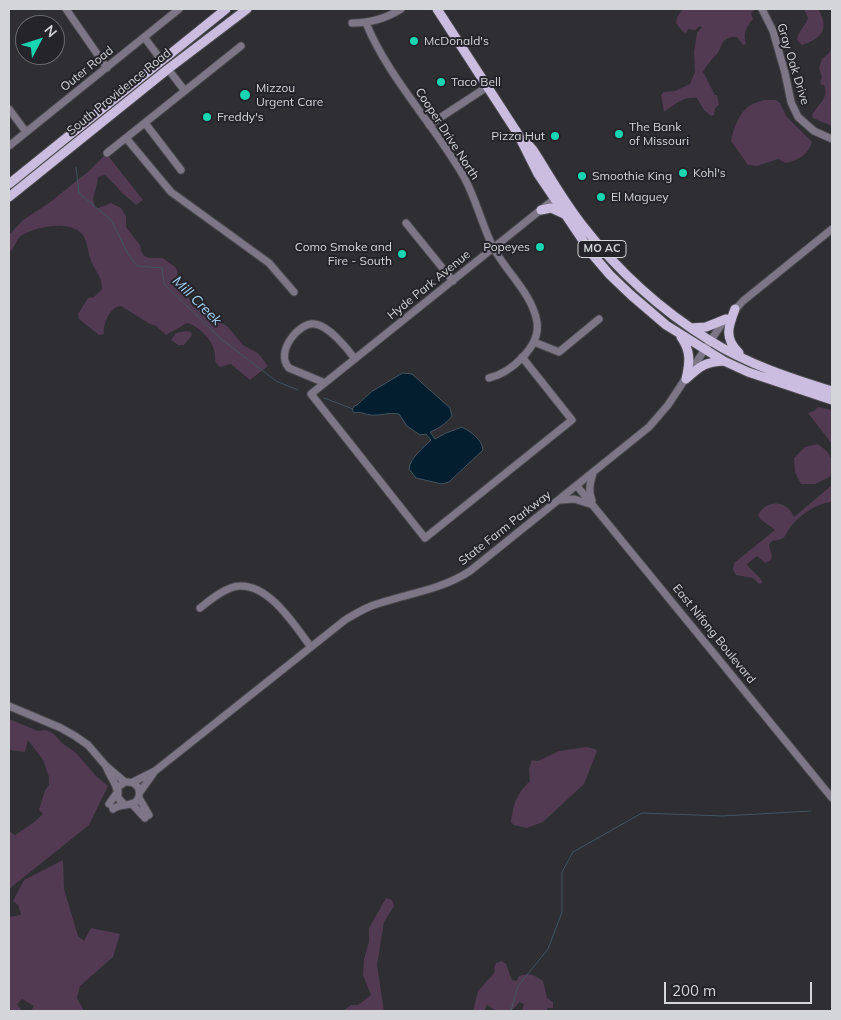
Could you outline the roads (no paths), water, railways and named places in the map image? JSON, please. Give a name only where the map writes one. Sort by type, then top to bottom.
[{"type":"main road","name":"South Providence Road","points":[[9,184],[226,9]]},
{"type":"main road","name":"South Providence Road","points":[[9,197],[168,68],[247,9]]},
{"type":"main road","name":"MO AC","points":[[437,9],[518,134],[538,174],[622,272],[644,292],[710,341],[745,359],[786,376],[832,391]]},
{"type":"main road","points":[[168,68],[174,57],[209,29],[215,17]]},
{"type":"main road","points":[[117,109],[122,100],[161,68],[162,61]]},
{"type":"main road","name":"MO AC","points":[[558,196],[566,216],[592,254],[610,275],[650,312],[678,333],[724,361],[748,372],[832,400]]},
{"type":"main road","points":[[541,210],[555,209],[566,216]]},
{"type":"main road","points":[[735,309],[728,327],[729,335],[736,349],[745,359]]},
{"type":"main road","points":[[691,328],[706,327],[726,319]]},
{"type":"main road","points":[[678,333],[689,349],[690,366],[686,379]]},
{"type":"main road","points":[[686,379],[707,362],[724,361]]},
{"type":"street","points":[[66,9],[108,68]]},
{"type":"street","name":"Outer Road","points":[[9,146],[179,9]]},
{"type":"street","points":[[352,23],[366,23],[394,14],[401,9]]},
{"type":"street","name":"Gray Oak Drive","points":[[762,9],[773,31],[791,102],[798,118],[814,131],[832,139]]},
{"type":"street","name":"Cooper Drive North","points":[[366,23],[374,43],[464,178],[494,248],[533,308],[537,323],[534,342]]},
{"type":"street","points":[[144,37],[162,61]]},
{"type":"street","points":[[107,153],[242,46]]},
{"type":"street","points":[[168,68],[185,91]]},
{"type":"street","points":[[428,125],[487,87]]},
{"type":"street","points":[[9,109],[26,132]]},
{"type":"street","points":[[145,123],[182,170]]},
{"type":"street","points":[[126,138],[171,192],[269,263],[294,292]]},
{"type":"street","name":"Hyde Park Avenue","points":[[522,357],[572,420],[425,538],[311,394],[558,196]]},
{"type":"street","points":[[406,224],[453,281]]},
{"type":"street","name":"State Farm Parkway","points":[[129,782],[155,771],[346,620],[376,604],[437,588],[455,581],[470,571],[649,426],[668,406],[710,341],[735,309],[832,229]]},
{"type":"street","points":[[489,378],[499,375],[522,357],[534,342],[559,352],[599,319]]},
{"type":"street","points":[[325,383],[289,368],[285,364],[283,358],[284,350],[299,331],[308,324],[317,324],[340,340],[355,359]]},
{"type":"street","points":[[594,472],[589,484],[589,494],[594,506]]},
{"type":"street","name":"East Nifong Boulevard","points":[[577,486],[832,798]]},
{"type":"street","points":[[559,500],[583,500],[594,506]]},
{"type":"street","points":[[200,608],[219,594],[239,586],[254,588],[267,595],[280,607],[311,646]]},
{"type":"street","points":[[9,706],[61,728],[88,746],[106,766],[136,785],[147,816],[132,804],[111,806],[120,785],[129,782]]},
{"type":"street","points":[[106,766],[115,783],[118,798],[124,804]]},
{"type":"street","name":"State Farm Parkway","points":[[140,795],[155,771]]},
{"type":"street","points":[[132,804],[140,795]]},
{"type":"water","points":[[403,373],[412,374],[450,408],[452,416],[450,419],[442,426],[430,432],[435,439],[462,427],[476,436],[481,442],[483,450],[449,482],[442,484],[416,478],[409,469],[414,457],[431,440],[426,434],[420,435],[407,426],[399,414],[370,415],[360,412],[354,413],[352,410],[354,406],[371,392]]},
{"type":"waterway","name":"Mill Creek","points":[[76,167],[79,193],[112,221],[128,254],[137,266],[162,268],[164,284],[220,338],[276,381],[298,390]]},
{"type":"waterway","name":"Mill Creek","points":[[324,398],[353,409]]},
{"type":"waterway","points":[[511,1011],[518,986],[548,949],[562,912],[562,872],[573,852],[642,813],[723,816],[811,811]]},
{"type":"place","name":"McDonald's","points":[[414,41]]},
{"type":"place","name":"Taco Bell","points":[[441,82]]},
{"type":"place","name":"Mizzou Urgent Care","points":[[245,95]]},
{"type":"place","name":"Freddy's","points":[[207,117]]},
{"type":"place","name":"The Bank of Missouri","points":[[619,134]]},
{"type":"place","name":"Pizza Hut","points":[[555,136]]},
{"type":"place","name":"Kohl's","points":[[683,173]]},
{"type":"place","name":"Smoothie King","points":[[582,176]]},
{"type":"place","name":"El Maguey","points":[[601,197]]},
{"type":"place","name":"Popeyes","points":[[540,247]]},
{"type":"place","name":"Como Smoke and Fire - South","points":[[402,254]]}]
